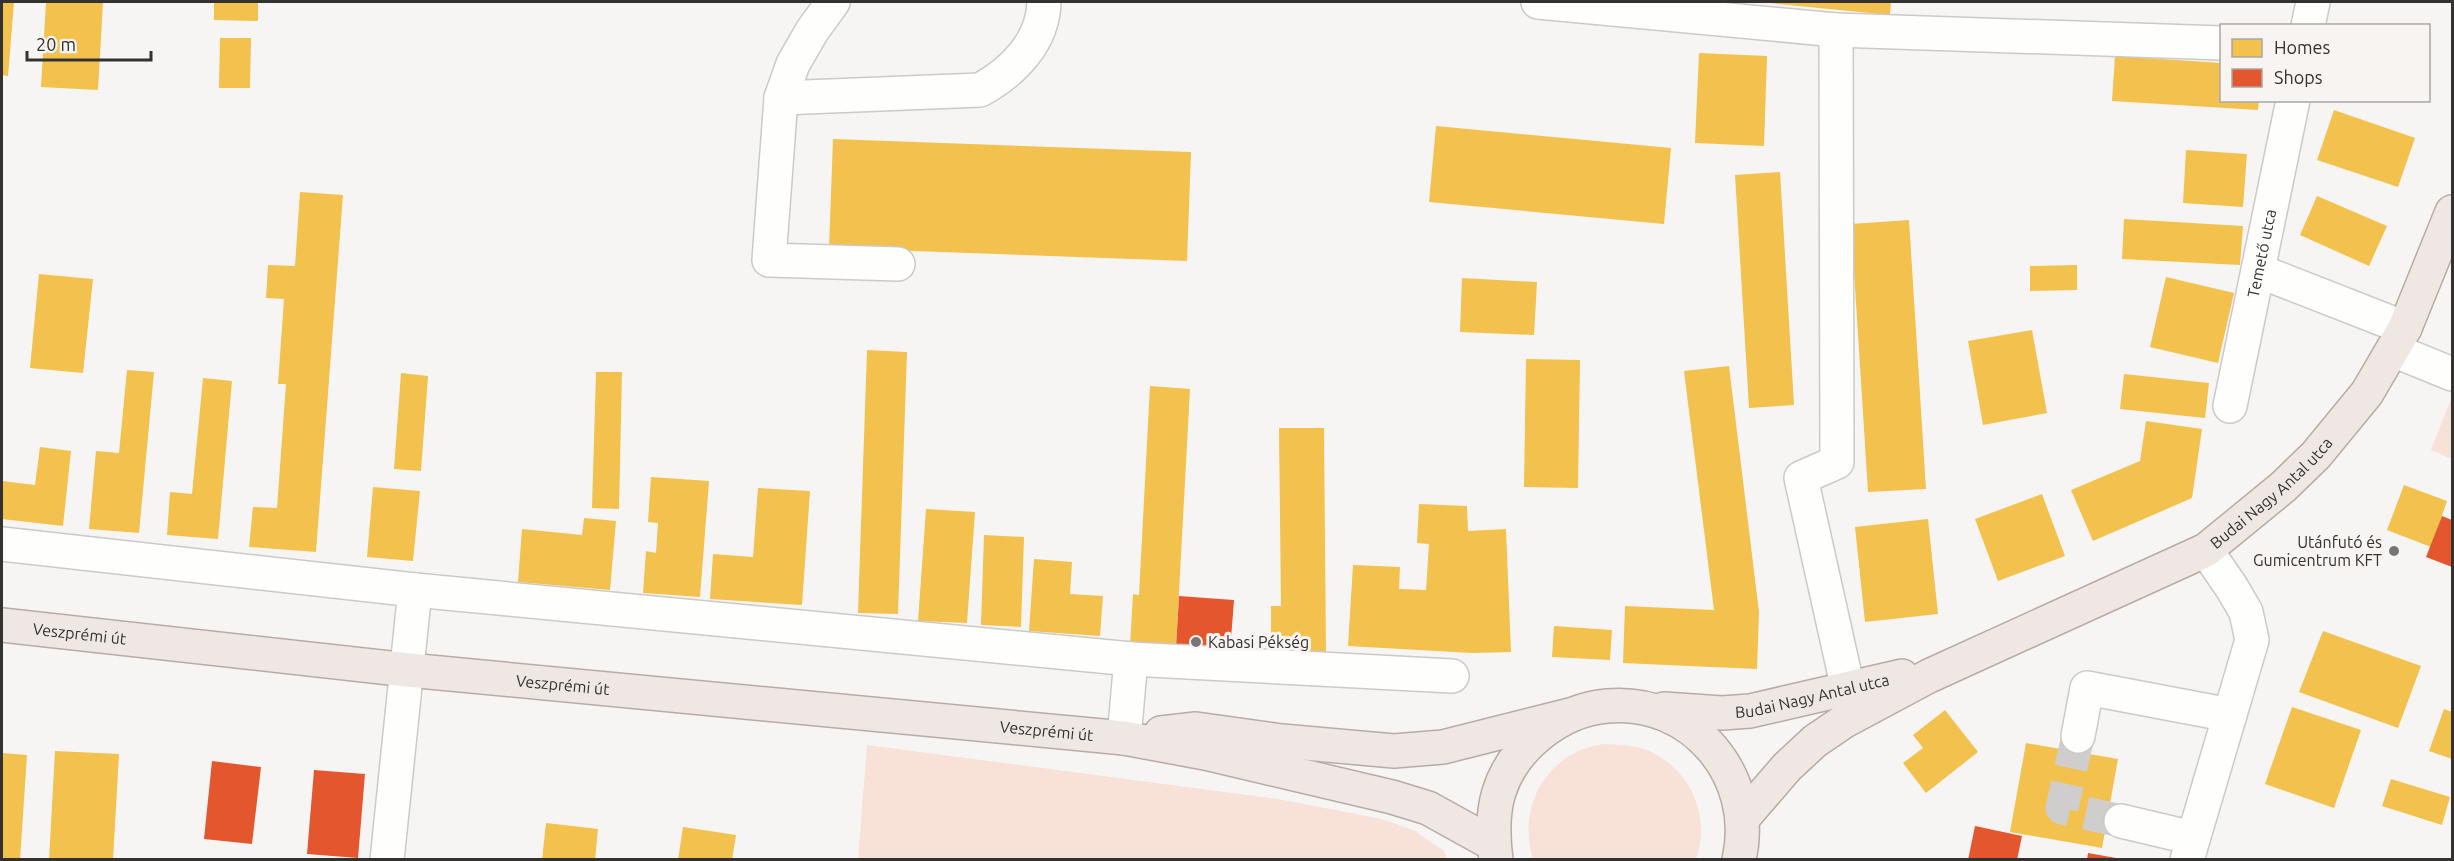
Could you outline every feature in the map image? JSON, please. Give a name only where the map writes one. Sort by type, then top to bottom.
[{"type":"main road","name":"Budai Nagy Antal utca","points":[[1744,845],[1787,767],[1815,741],[1843,722],[1929,676],[1976,657],[2205,550],[2283,488],[2316,455],[2367,393],[2399,339],[2452,212]]},
{"type":"main road","name":"Veszprémi út","points":[[2,625],[408,670],[1124,738],[1205,753],[1428,807],[1495,852]]},
{"type":"main road","name":"Budai Nagy Antal utca","points":[[1644,708],[1722,713],[1750,711],[1848,690],[1976,657]]},
{"type":"main road","name":"Veszprémi út","points":[[1124,738],[1196,729],[1282,741],[1394,751],[1443,747],[1607,706],[1644,708]]},
{"type":"main road","points":[[1644,708],[1674,718],[1701,736],[1721,759],[1736,787],[1744,845]]},
{"type":"main road","points":[[1495,852],[1492,826],[1499,792],[1515,759],[1539,733],[1570,715]]},
{"type":"street","points":[[833,2],[812,31],[793,64],[781,98],[769,260],[898,264]]},
{"type":"street","points":[[781,98],[980,90],[998,80],[1017,64],[1031,46],[1043,12],[1044,2]]},
{"type":"street","points":[[1538,2],[1836,30],[2220,43]]},
{"type":"street","points":[[2308,24],[2313,2]]},
{"type":"street","points":[[1836,30],[1838,462],[1801,478],[1848,690]]},
{"type":"street","name":"Temető utca","points":[[2230,406],[2293,102]]},
{"type":"street","points":[[2259,271],[2399,339],[2452,374]]},
{"type":"street","points":[[2,544],[416,590],[1131,659],[1452,676]]},
{"type":"street","points":[[2121,821],[2190,849],[2252,640],[2246,612],[2205,550]]},
{"type":"street","points":[[387,860],[416,590]]},
{"type":"street","points":[[1124,738],[1131,659]]},
{"type":"street","points":[[2078,736],[2087,688],[2230,715]]},
{"type":"shaded area","points":[[2450,401],[2452,402],[2452,459],[2431,450]]},
{"type":"shaded area","points":[[1603,744],[1644,749],[1670,764],[1681,775],[1696,800],[1700,814],[1700,844],[1696,859],[1533,859],[1529,843],[1530,812],[1541,784],[1562,761],[1579,751]]},
{"type":"shaded area","points":[[867,745],[1278,799],[1382,819],[1415,831],[1444,851],[1447,859],[858,859]]},
{"type":"building: Homes","points":[[2,2],[14,2],[8,76],[2,75]]},
{"type":"building: Homes","points":[[46,2],[103,2],[98,90],[41,87]]},
{"type":"building: Homes","points":[[214,2],[258,2],[258,21],[214,20]]},
{"type":"building: Homes","points":[[1759,2],[1891,2],[1890,15]]},
{"type":"building: Homes","points":[[220,38],[251,38],[250,88],[219,88]]},
{"type":"building: Homes","points":[[1699,53],[1767,56],[1764,146],[1695,143]]},
{"type":"building: Homes","points":[[2115,56],[2220,63],[2220,102],[2259,102],[2258,110],[2112,101]]},
{"type":"building: Homes","points":[[2334,110],[2415,138],[2398,187],[2317,160]]},
{"type":"building: Homes","points":[[1436,126],[1671,148],[1664,224],[1429,202]]},
{"type":"building: Homes","points":[[833,139],[1191,152],[1187,261],[829,248]]},
{"type":"building: Homes","points":[[2186,150],[2247,154],[2243,207],[2183,203]]},
{"type":"building: Homes","points":[[1780,172],[1794,405],[1749,408],[1735,175]]},
{"type":"building: Homes","points":[[300,192],[343,195],[316,552],[249,547],[253,507],[277,508],[286,384],[278,384],[284,299],[266,298],[268,265],[295,266]]},
{"type":"building: Homes","points":[[2317,196],[2387,226],[2369,266],[2300,235]]},
{"type":"building: Homes","points":[[2124,219],[2243,226],[2240,265],[2122,259]]},
{"type":"building: Homes","points":[[1909,220],[1926,489],[1868,492],[1851,224]]},
{"type":"building: Homes","points":[[2077,265],[2077,290],[2030,291],[2030,266]]},
{"type":"building: Homes","points":[[39,274],[93,279],[83,373],[30,368]]},
{"type":"building: Homes","points":[[2166,277],[2234,293],[2218,363],[2150,347]]},
{"type":"building: Homes","points":[[1462,278],[1537,282],[1534,335],[1460,332]]},
{"type":"building: Homes","points":[[2032,330],[2047,413],[1983,425],[1968,341]]},
{"type":"building: Homes","points":[[867,350],[907,352],[898,614],[858,613]]},
{"type":"building: Homes","points":[[1526,359],[1580,360],[1578,488],[1524,487]]},
{"type":"building: Homes","points":[[1729,366],[1759,612],[1757,669],[1623,663],[1625,606],[1714,610],[1684,371]]},
{"type":"building: Homes","points":[[127,370],[154,372],[139,533],[89,529],[96,451],[119,453]]},
{"type":"building: Homes","points":[[596,372],[622,372],[619,509],[592,508]]},
{"type":"building: Homes","points":[[401,373],[428,376],[421,471],[394,469]]},
{"type":"building: Homes","points":[[2124,374],[2209,383],[2205,418],[2120,409]]},
{"type":"building: Homes","points":[[203,378],[232,381],[218,539],[167,535],[170,492],[192,494]]},
{"type":"building: Homes","points":[[1150,386],[1190,389],[1176,648],[1130,646],[1133,594],[1139,595]]},
{"type":"building: Homes","points":[[2146,421],[2202,429],[2192,498],[2093,541],[2071,490],[2140,461]]},
{"type":"building: Homes","points":[[1279,428],[1324,428],[1326,654],[1271,655],[1271,606],[1281,606]]},
{"type":"building: Homes","points":[[40,447],[71,451],[63,526],[2,519],[2,481],[35,485]]},
{"type":"building: Homes","points":[[651,477],[709,481],[700,597],[643,593],[646,551],[656,553],[658,523],[648,522]]},
{"type":"building: Homes","points":[[2404,485],[2447,501],[2431,547],[2387,530]]},
{"type":"building: Homes","points":[[373,487],[420,491],[413,561],[367,557]]},
{"type":"building: Homes","points":[[758,488],[810,491],[802,605],[710,599],[713,554],[753,557]]},
{"type":"building: Homes","points":[[2042,494],[2065,556],[1998,581],[1975,519]]},
{"type":"building: Homes","points":[[1419,504],[1467,506],[1468,531],[1506,529],[1511,652],[1472,653],[1348,646],[1353,565],[1400,567],[1399,589],[1426,590],[1429,544],[1417,543]]},
{"type":"building: Homes","points":[[926,509],[975,512],[967,623],[918,621]]},
{"type":"building: Homes","points":[[584,518],[616,521],[610,590],[518,582],[522,529],[582,535]]},
{"type":"building: Homes","points":[[1928,519],[1938,614],[1865,622],[1855,527]]},
{"type":"building: Homes","points":[[984,535],[1024,537],[1021,627],[981,625]]},
{"type":"building: Homes","points":[[1034,559],[1072,562],[1070,594],[1103,596],[1100,636],[1029,631]]},
{"type":"building: Homes","points":[[1554,626],[1612,630],[1610,660],[1552,657]]},
{"type":"building: Homes","points":[[2323,631],[2421,666],[2398,728],[2299,692]]},
{"type":"building: Homes","points":[[2292,707],[2361,730],[2334,808],[2265,784]]},
{"type":"building: Homes","points":[[2444,709],[2452,712],[2452,759],[2429,751]]},
{"type":"building: Homes","points":[[1945,710],[1978,752],[1926,793],[1903,763],[1923,748],[1913,735]]},
{"type":"building: Homes","points":[[2026,743],[2118,759],[2102,848],[2010,832]]},
{"type":"building: Homes","points":[[55,751],[119,754],[113,860],[49,860]]},
{"type":"building: Homes","points":[[2,753],[27,755],[20,860],[2,860]]},
{"type":"building: Homes","points":[[2391,779],[2450,797],[2442,825],[2382,806]]},
{"type":"building: Homes","points":[[546,823],[598,829],[595,860],[542,860]]},
{"type":"building: Homes","points":[[683,827],[736,835],[732,860],[678,860]]},
{"type":"building: Shops","points":[[2442,516],[2452,520],[2452,567],[2426,557]]},
{"type":"building: Shops","points":[[1179,596],[1234,600],[1230,652],[1176,648]]},
{"type":"building: Shops","points":[[212,761],[261,767],[252,844],[204,839]]},
{"type":"building: Shops","points":[[314,770],[365,774],[358,858],[307,854]]},
{"type":"building: Shops","points":[[1975,826],[2022,836],[2017,860],[1968,860]]},
{"type":"building: Shops","points":[[2088,853],[2116,858],[2116,860],[2087,860]]},
{"type":"tunnel","points":[[2078,736],[2062,808],[2121,821]]},
{"type":"place","name":"Utánfutó és Gumicentrum KFT","points":[[2394,551]]},
{"type":"place","name":"Kabasi Pékség","points":[[1196,642]]}]
